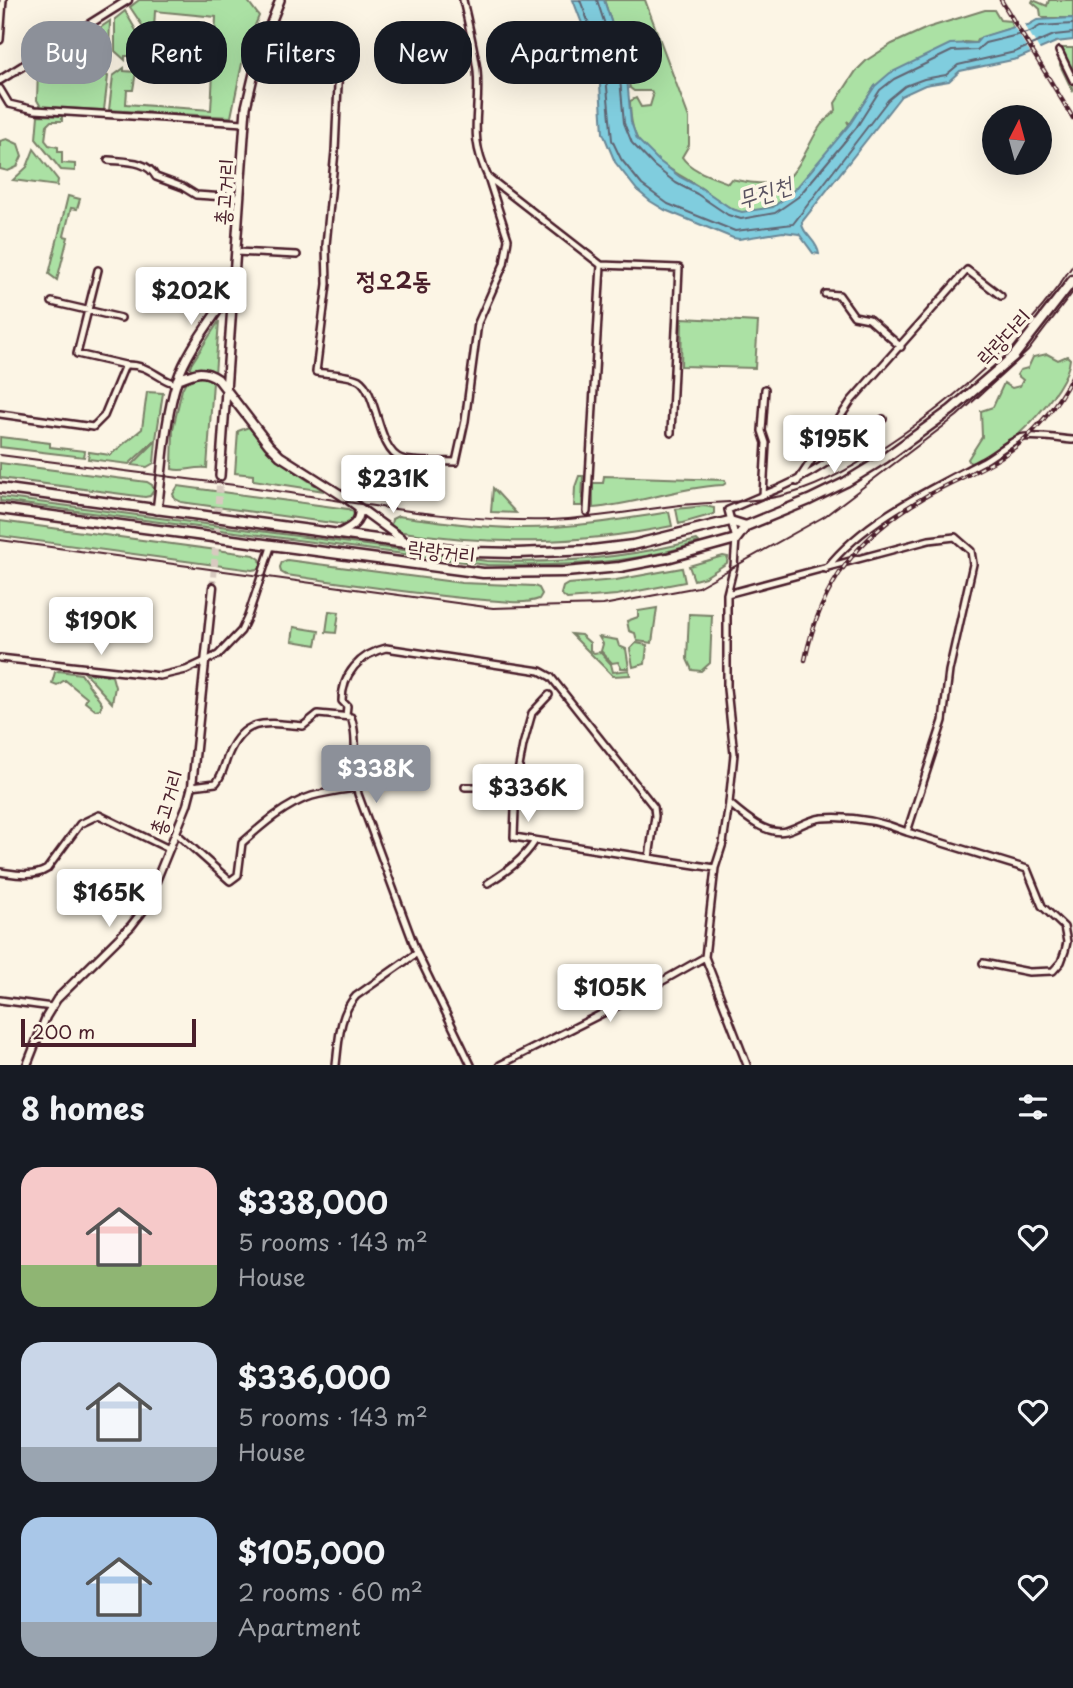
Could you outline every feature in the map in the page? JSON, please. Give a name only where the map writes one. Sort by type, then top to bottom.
[{"type":"main road","name":"총고거리","points":[[272,21],[280,0]]},
{"type":"main road","name":"총고거리","points":[[220,476],[244,122],[251,84]]},
{"type":"main road","name":"락랑다리","points":[[746,526],[846,482],[885,458],[951,410],[1014,356],[1073,280]]},
{"type":"main road","points":[[157,510],[177,382],[187,360],[232,288]]},
{"type":"main road","points":[[177,382],[198,371],[218,379],[280,456],[410,545]]},
{"type":"main road","name":"락랑거리","points":[[0,488],[472,552],[592,550],[633,545],[730,521]]},
{"type":"main road","points":[[338,534],[352,527],[357,521],[359,508]]},
{"type":"main road","name":"락랑거리","points":[[0,509],[483,573],[519,574],[620,567],[736,539]]},
{"type":"main road","points":[[730,521],[746,526],[736,539]]},
{"type":"street","points":[[0,40],[3,0]]},
{"type":"street","points":[[0,80],[128,0]]},
{"type":"street","points":[[338,84],[326,245],[327,284],[316,372],[358,379],[366,387],[393,454],[403,460],[456,462],[465,421],[478,323],[501,271],[508,239],[475,138],[477,71],[463,0]]},
{"type":"street","points":[[1059,51],[1073,80]]},
{"type":"street","points":[[0,89],[9,104],[35,110],[244,122]]},
{"type":"street","points":[[108,160],[146,165],[156,177],[196,195],[240,198]]},
{"type":"street","points":[[488,177],[601,265],[679,268],[671,433]]},
{"type":"street","points":[[236,252],[297,255]]},
{"type":"street","points":[[587,512],[601,265]]},
{"type":"street","points":[[98,270],[77,354],[125,365],[138,364],[151,369],[167,381],[177,382]]},
{"type":"street","points":[[797,482],[851,401],[967,270],[1000,296]]},
{"type":"street","points":[[825,294],[839,295],[854,316],[869,319],[901,347]]},
{"type":"street","points":[[52,302],[121,318]]},
{"type":"street","points":[[0,414],[93,427],[104,416],[125,365]]},
{"type":"street","points":[[763,495],[766,443],[762,431],[765,389]]},
{"type":"street","points":[[747,1065],[705,957],[715,868],[723,843],[734,754],[727,689],[727,594],[734,566],[736,539],[727,509],[797,482],[822,468],[883,419]]},
{"type":"street","points":[[826,569],[842,549],[902,506],[1020,438],[1073,440]]},
{"type":"street","points":[[727,594],[929,540],[955,537],[971,551],[973,564],[949,671],[943,721],[907,832]]},
{"type":"street","points":[[0,658],[160,676],[186,670],[218,655],[241,631],[253,604],[272,544]]},
{"type":"street","name":"총고거리","points":[[27,1065],[52,1007],[131,926],[145,908],[176,833],[192,786],[213,587]]},
{"type":"street","points":[[346,716],[347,706],[342,701],[342,696],[347,674],[373,651],[386,648],[540,671],[551,677],[654,807],[649,858]]},
{"type":"street","points":[[549,695],[532,713],[516,783],[514,837],[715,868]]},
{"type":"street","points":[[192,786],[216,783],[223,774],[236,736],[251,725],[269,722],[303,726],[318,715],[351,717],[354,725],[356,788],[417,953],[471,1065]]},
{"type":"street","points":[[466,787],[497,787],[516,783]]},
{"type":"street","points":[[176,833],[230,881],[238,875],[242,843],[252,834],[295,803],[313,796],[356,788]]},
{"type":"street","points":[[729,803],[741,814],[773,831],[784,832],[821,818],[872,820],[1027,869],[1042,906],[1063,927],[1067,942],[1061,962],[1053,971],[1029,972],[983,963]]},
{"type":"street","points":[[0,872],[41,873],[47,869],[80,824],[99,815],[169,849]]},
{"type":"street","points":[[488,883],[519,862],[535,841]]},
{"type":"street","points":[[336,1065],[344,1012],[349,1004],[356,996],[417,953]]},
{"type":"street","points":[[500,1065],[629,1000],[705,957]]},
{"type":"street","points":[[0,1000],[52,1007]]},
{"type":"green space","points":[[139,0],[247,0],[259,16],[257,21],[241,21],[241,68],[231,117],[109,110],[113,76],[124,68],[126,84],[134,84],[133,90],[127,90],[126,104],[211,110],[212,84],[227,84],[227,21],[216,21],[216,17],[155,11],[154,21],[139,21],[130,7]]},
{"type":"green space","points":[[604,0],[645,0],[653,21],[611,21]]},
{"type":"green space","points":[[1033,0],[1047,6],[1049,0],[1073,0],[1073,18],[1044,18]]},
{"type":"green space","points":[[985,10],[994,10],[1000,20],[1010,21],[1014,27],[977,39],[976,43],[965,42],[875,86],[850,124],[847,121],[849,125],[792,193],[769,208],[757,212],[744,213],[726,206],[649,153],[636,136],[630,101],[636,98],[641,107],[650,106],[653,96],[651,91],[634,91],[629,84],[662,84],[662,46],[689,118],[689,145],[682,157],[697,170],[728,183],[731,179],[768,184],[780,182],[792,174],[821,125],[836,110],[835,103],[856,71],[867,60],[892,44],[927,28]]},
{"type":"green space","points":[[125,11],[131,21],[126,21],[125,60],[115,51],[115,19]]},
{"type":"green space","points":[[1062,48],[1073,48],[1073,92],[1060,65]]},
{"type":"green space","points":[[38,84],[107,84],[104,110],[41,107],[37,100]]},
{"type":"green space","points":[[38,115],[62,116],[62,121],[51,121],[47,125],[45,140],[49,145],[58,147],[58,152],[62,152],[62,163],[75,164],[75,171],[61,170],[36,139]]},
{"type":"green space","points":[[7,139],[18,144],[22,156],[17,167],[8,171],[0,169],[0,141]]},
{"type":"green space","points":[[34,149],[58,180],[57,186],[13,180],[27,167]]},
{"type":"green space","points":[[68,196],[80,199],[77,209],[71,208],[64,236],[68,237],[57,280],[49,274]]},
{"type":"green space","points":[[682,318],[758,322],[755,368],[681,366]]},
{"type":"green space","points":[[219,321],[215,374],[206,370],[191,370],[190,366]]},
{"type":"green space","points":[[1047,354],[1058,360],[1067,356],[1070,359],[1066,373],[1046,405],[999,450],[970,463],[968,459],[982,437],[981,411],[993,407],[1004,383],[1012,388],[1020,386],[1023,380],[1017,375],[1020,370],[1028,368],[1033,357]]},
{"type":"green space","points":[[195,377],[204,377],[213,382],[207,468],[176,470],[172,469],[173,429],[182,389],[185,383]]},
{"type":"green space","points":[[147,392],[163,393],[156,439],[129,464],[88,459],[89,452],[110,455],[142,429]]},
{"type":"green space","points":[[249,427],[274,455],[324,491],[253,480],[253,475],[235,473],[238,431]]},
{"type":"green space","points":[[0,437],[50,443],[50,447],[85,451],[84,457],[0,447]]},
{"type":"green space","points":[[156,441],[154,463],[147,467],[132,465]]},
{"type":"green space","points":[[0,463],[147,482],[154,490],[150,496],[145,497],[0,478]]},
{"type":"green space","points":[[355,468],[365,470],[363,485],[386,487],[385,499],[352,495]]},
{"type":"green space","points":[[579,476],[583,476],[582,506],[574,506],[575,487]]},
{"type":"green space","points":[[604,476],[725,480],[726,483],[593,508],[593,483],[603,483]]},
{"type":"green space","points":[[178,486],[348,509],[355,517],[346,525],[181,502],[175,499],[173,494]]},
{"type":"green space","points":[[493,488],[516,513],[491,512]]},
{"type":"green space","points":[[0,497],[487,561],[540,562],[593,558],[697,540],[699,542],[675,550],[622,560],[567,565],[487,565],[0,501]]},
{"type":"green space","points":[[705,506],[714,508],[714,514],[679,524],[676,509]]},
{"type":"green space","points":[[669,512],[672,526],[568,540],[467,539],[396,531],[391,525],[392,519],[398,516],[490,527],[540,528]]},
{"type":"green space","points":[[0,521],[254,555],[260,559],[261,565],[252,570],[0,536]]},
{"type":"green space","points":[[728,557],[727,563],[705,577],[694,580],[689,566]]},
{"type":"green space","points":[[287,560],[462,583],[534,586],[539,588],[542,594],[539,599],[533,601],[512,602],[385,589],[286,575],[281,572],[280,567],[282,562]]},
{"type":"green space","points":[[682,568],[685,582],[617,595],[567,599],[561,594],[563,587],[568,584],[616,580]]},
{"type":"green space","points":[[657,608],[652,643],[637,641],[635,633],[629,631],[627,621],[638,617],[638,611]]},
{"type":"green space","points":[[329,611],[339,612],[336,633],[326,632]]},
{"type":"green space","points":[[689,614],[712,615],[710,663],[701,671],[692,670],[687,659]]},
{"type":"green space","points":[[294,627],[319,631],[316,645],[292,641]]},
{"type":"green space","points":[[571,634],[581,635],[590,643],[590,650],[594,653],[600,652],[611,664],[613,672],[629,670],[630,675],[613,676]]},
{"type":"green space","points":[[599,637],[617,640],[619,646],[626,649],[629,668],[621,668],[618,662],[612,663],[601,651],[603,644]]},
{"type":"green space","points":[[636,643],[647,645],[645,664],[633,667],[630,649]]},
{"type":"green space","points":[[55,672],[81,674],[102,704],[100,709],[95,710],[85,702],[87,698],[65,680],[57,685],[52,683]]},
{"type":"green space","points":[[85,673],[112,676],[115,687],[112,703]]},
{"type":"water","name":"무진천","points":[[573,0],[604,0],[611,21],[581,21]]},
{"type":"water","name":"무진천","points":[[1073,18],[1073,40],[1056,42],[1017,59],[960,71],[949,81],[925,85],[901,96],[802,222],[819,254],[813,253],[799,234],[783,232],[733,238],[665,210],[637,190],[615,162],[603,133],[600,84],[628,84],[631,122],[637,139],[659,161],[732,209],[742,212],[773,207],[793,192],[850,124],[875,86],[890,73],[950,44],[976,43],[981,37],[1028,25],[1037,20]]},
{"type":"pier","points":[[1023,22],[1041,52],[1032,56],[1012,24]]},
{"type":"tunnel","points":[[213,587],[220,476]]},
{"type":"tram line","points":[[0,455],[476,518],[568,519],[680,505],[772,498],[816,485],[842,472],[929,415],[997,357],[1037,313],[1073,265]]},
{"type":"tram line","points":[[0,540],[493,608],[603,605],[698,587],[825,516],[957,416],[1028,351],[1073,292]]},
{"type":"railway","points":[[1001,0],[1073,118]]},
{"type":"railway","points":[[805,660],[821,607],[833,584],[863,544],[904,510],[995,461],[1025,439],[1060,398],[1073,375]]},
{"type":"district","name":"정오2동","points":[[394,279]]}]
